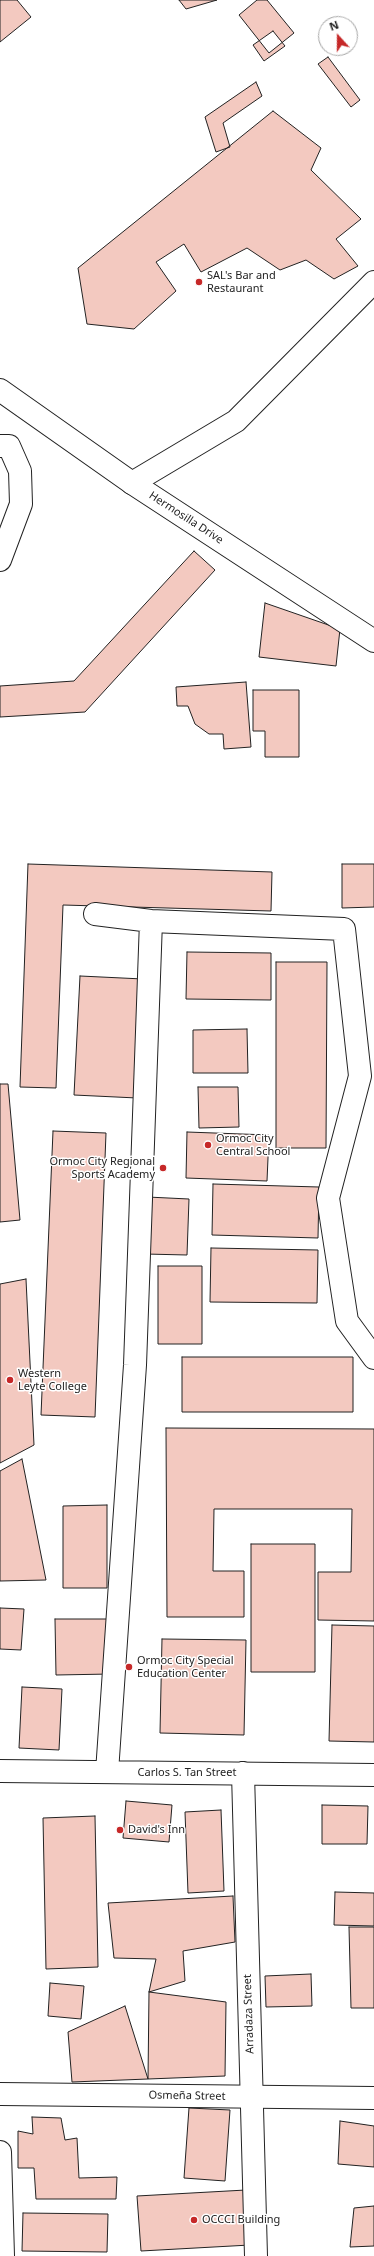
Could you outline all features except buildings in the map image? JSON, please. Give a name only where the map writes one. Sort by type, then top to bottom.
[{"type":"street","points":[[132,483],[236,421],[374,282]]},
{"type":"street","name":"Hermosilla Drive","points":[[0,390],[132,483],[374,641]]},
{"type":"street","points":[[0,446],[9,446],[20,471],[21,504],[0,560]]},
{"type":"street","points":[[95,914],[151,922],[344,929],[367,1071],[328,1198],[346,1320],[374,1358]]},
{"type":"street","points":[[107,1772],[135,1365],[151,922]]},
{"type":"street","name":"Carlos S. Tan Street","points":[[0,1771],[374,1775]]},
{"type":"street","name":"Arradaza Street","points":[[243,1773],[256,2256]]},
{"type":"street","name":"Osmeña Street","points":[[0,2094],[374,2098]]},
{"type":"street","points":[[0,2152],[3,2256]]},
{"type":"place","name":"SAL's Bar and Restaurant","points":[[199,282]]},
{"type":"place","name":"Ormoc City Central School","points":[[208,1145]]},
{"type":"place","name":"Ormoc City Regional Sports Academy","points":[[163,1168]]},
{"type":"place","name":"Western Leyte College","points":[[10,1380]]},
{"type":"place","name":"Ormoc City Special Education Center","points":[[129,1667]]},
{"type":"place","name":"David's Inn","points":[[120,1830]]},
{"type":"place","name":"OCCCI Building","points":[[194,2220]]}]
